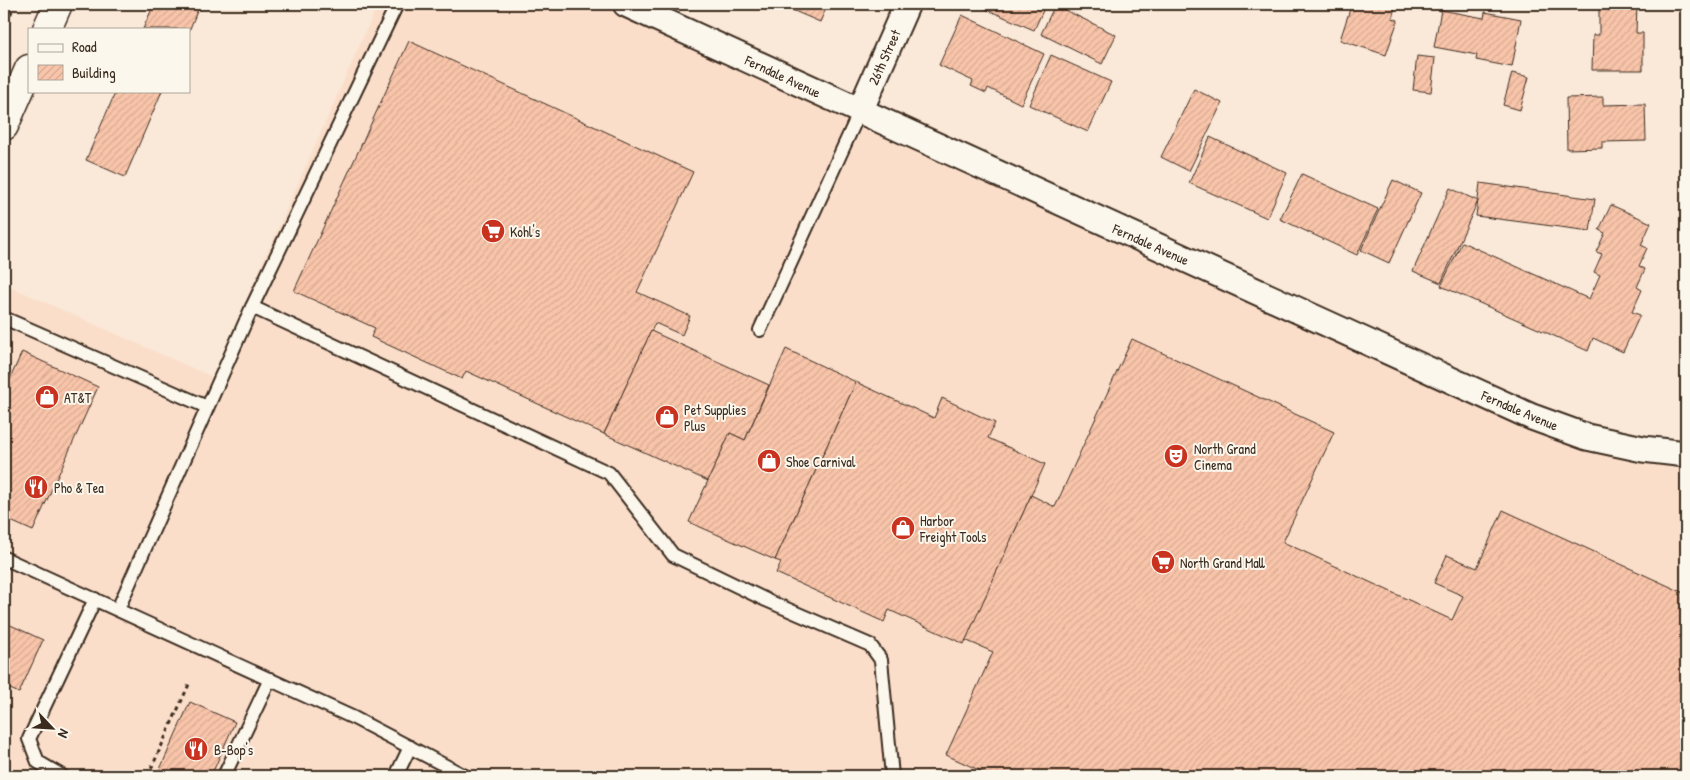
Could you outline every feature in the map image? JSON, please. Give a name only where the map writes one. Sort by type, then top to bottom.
[{"type":"main road","points":[[47,28],[58,4]]},
{"type":"main road","points":[[6,114],[28,71]]},
{"type":"street","name":"Ferndale Avenue","points":[[626,4],[1532,417],[1587,437],[1643,450],[1685,447]]},
{"type":"street","name":"26th Street","points":[[860,111],[907,4]]},
{"type":"lane","points":[[118,609],[252,307],[397,4]]},
{"type":"lane","points":[[760,330],[860,111]]},
{"type":"lane","points":[[252,307],[610,473],[673,555],[766,600],[870,645],[881,660],[892,776]]},
{"type":"lane","points":[[4,318],[207,408]]},
{"type":"lane","points":[[4,558],[354,718],[466,776]]},
{"type":"lane","points":[[62,776],[38,762],[29,739],[95,599]]},
{"type":"lane","points":[[224,776],[270,679]]},
{"type":"lane","points":[[396,776],[410,747]]},
{"type":"path","points":[[4,29],[15,4]]},
{"type":"path","points":[[148,776],[190,682]]},
{"type":"shaded area","points":[[378,4],[598,4],[706,49],[1526,424],[1686,459],[1686,776],[4,776],[4,284],[212,377]]},
{"type":"building","points":[[154,4],[200,4],[190,29],[143,28]]},
{"type":"building","points":[[778,4],[828,4],[820,22]]},
{"type":"building","points":[[974,4],[1046,4],[1034,30]]},
{"type":"building","points":[[1357,4],[1396,4],[1392,18],[1398,20],[1386,55],[1340,40],[1351,6],[1356,8]]},
{"type":"building","points":[[1599,4],[1637,4],[1636,33],[1643,33],[1643,70],[1592,70],[1593,35],[1599,35]]},
{"type":"building","points":[[1055,5],[1116,35],[1102,64],[1041,34]]},
{"type":"building","points":[[1441,10],[1484,18],[1485,12],[1521,19],[1512,67],[1476,60],[1477,55],[1434,47]]},
{"type":"building","points":[[962,15],[1044,54],[1021,104],[988,88],[986,93],[971,86],[973,81],[939,65]]},
{"type":"building","name":"Kohl's","points":[[409,41],[693,172],[637,292],[690,316],[682,335],[655,323],[604,434],[466,371],[462,379],[371,337],[375,328],[294,291]]},
{"type":"building","points":[[1051,55],[1111,82],[1088,132],[1029,105]]},
{"type":"building","points":[[1417,56],[1435,58],[1431,92],[1413,90]]},
{"type":"building","points":[[1512,73],[1529,77],[1520,110],[1503,105]]},
{"type":"building","points":[[1194,89],[1222,103],[1189,171],[1161,157]]},
{"type":"building","points":[[116,92],[162,92],[125,177],[86,160]]},
{"type":"building","points":[[1603,97],[1603,105],[1645,104],[1646,141],[1602,142],[1602,148],[1567,149],[1566,98]]},
{"type":"building","points":[[1210,137],[1287,173],[1267,218],[1189,183]]},
{"type":"building","points":[[1302,174],[1378,209],[1357,255],[1280,219]]},
{"type":"building","points":[[1393,180],[1421,193],[1389,263],[1361,250]]},
{"type":"building","points":[[1480,183],[1595,199],[1590,231],[1476,216]]},
{"type":"building","points":[[1450,188],[1478,201],[1441,283],[1413,271]]},
{"type":"building","points":[[1611,205],[1651,223],[1641,245],[1647,248],[1639,266],[1645,269],[1637,287],[1642,290],[1632,312],[1640,315],[1623,352],[1593,338],[1588,351],[1441,286],[1462,242],[1589,299],[1600,275],[1594,272],[1602,254],[1596,252],[1605,233],[1599,230]]},
{"type":"building","points":[[651,331],[769,385],[745,440],[730,433],[708,481],[604,434]]},
{"type":"building","name":"North Grand Mall","points":[[1132,339],[1334,432],[1283,542],[1452,620],[1463,596],[1434,583],[1447,555],[1477,568],[1503,510],[1686,594],[1686,776],[992,776],[946,755],[993,652],[965,640],[1031,495],[1055,507]]},
{"type":"building","name":"Shoe Carnival","points":[[786,349],[856,382],[775,560],[689,522],[730,433],[745,440]]},
{"type":"building","points":[[22,352],[98,387],[33,531],[4,518],[4,392]]},
{"type":"building","name":"Harbor Freight Tools","points":[[856,382],[934,418],[942,398],[995,423],[988,438],[1045,464],[964,644],[889,610],[884,622],[776,573],[781,562],[775,560]]},
{"type":"building","points":[[4,622],[43,640],[19,693],[8,688],[4,697]]},
{"type":"building","name":"B-Bop's","points":[[190,702],[235,722],[211,776],[157,776]]},
{"type":"place","name":"Kohl's","points":[[493,231]]},
{"type":"place","name":"AT&T","points":[[47,397]]},
{"type":"place","name":"Pet Supplies Plus","points":[[667,417]]},
{"type":"place","name":"North Grand Cinema","points":[[1176,456]]},
{"type":"place","name":"Shoe Carnival","points":[[769,461]]},
{"type":"place","name":"Pho & Tea","points":[[36,487]]},
{"type":"place","name":"Harbor Freight Tools","points":[[903,528]]},
{"type":"place","name":"North Grand Mall","points":[[1163,562]]},
{"type":"place","name":"B-Bop's","points":[[196,749]]}]
